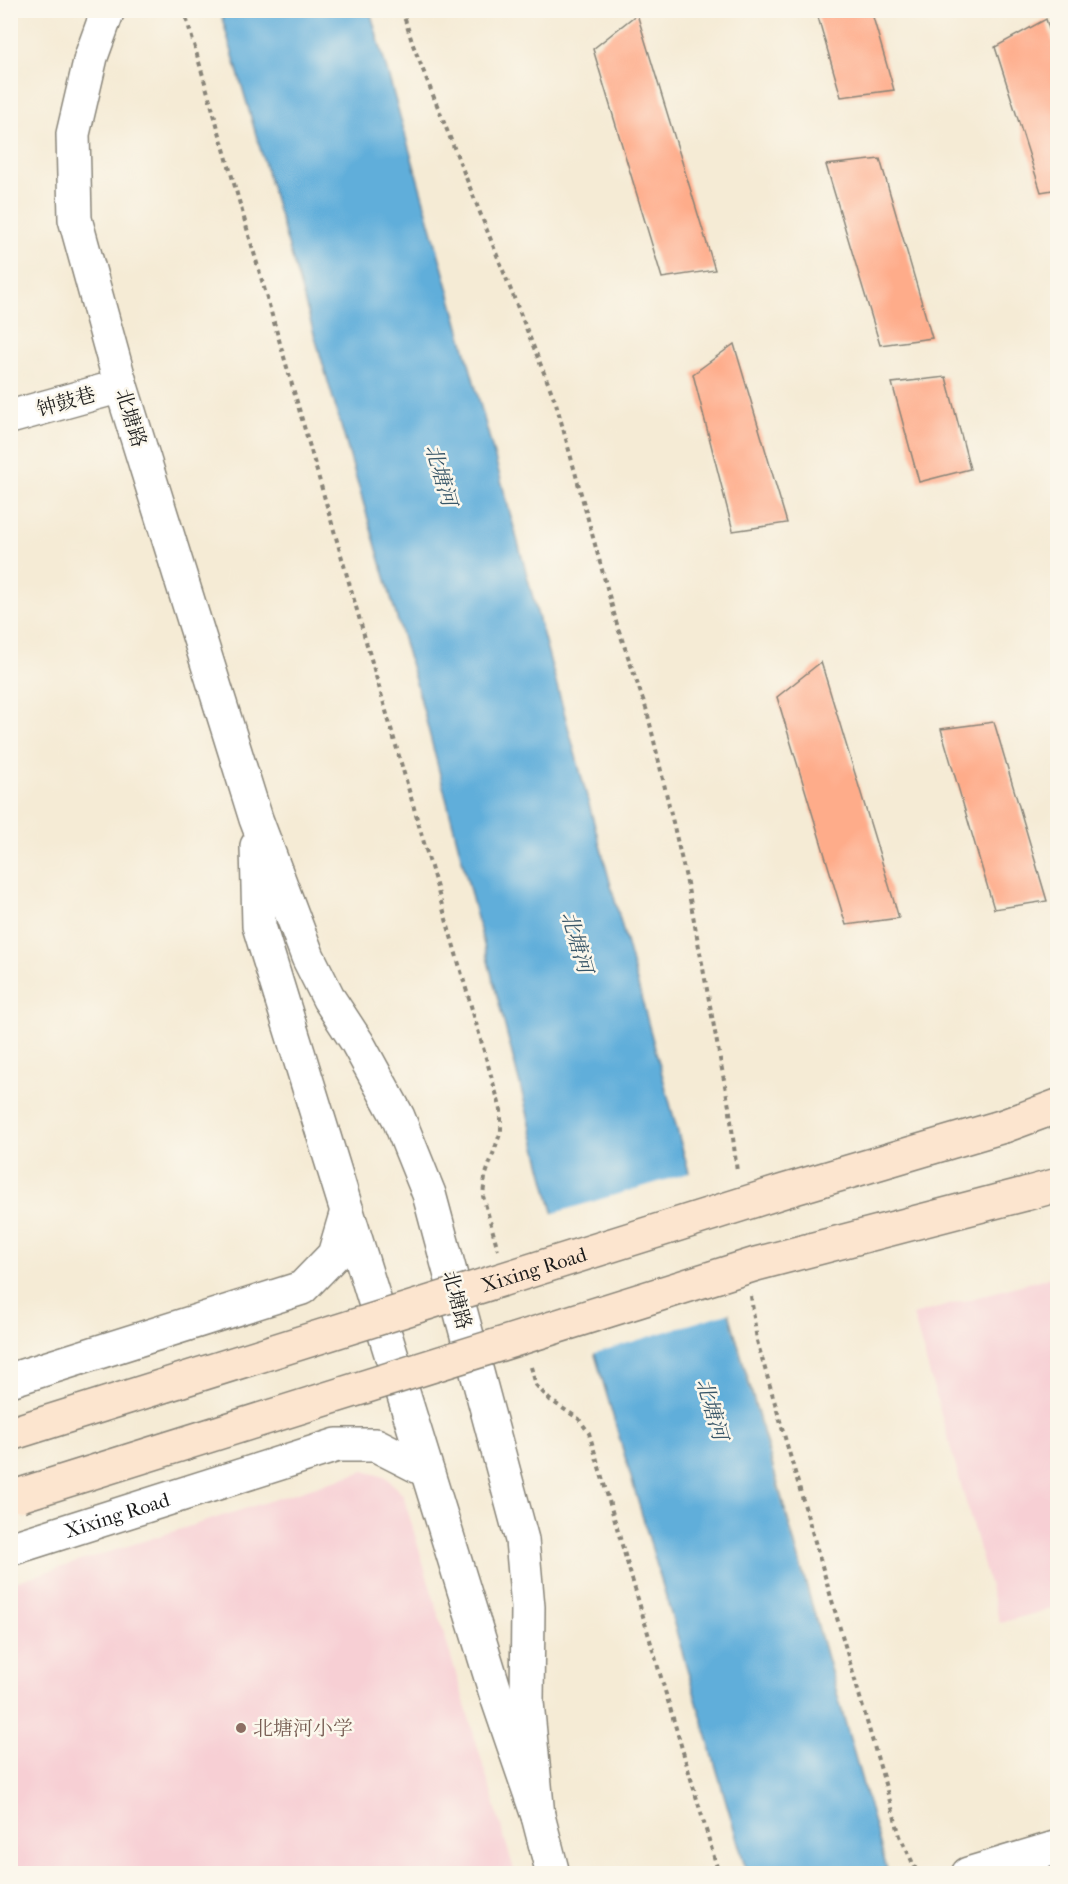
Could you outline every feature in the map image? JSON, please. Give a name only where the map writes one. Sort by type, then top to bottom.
[{"type":"main road","name":"Xixing Road","points":[[10,1434],[784,1191],[1004,1126],[1058,1106]]},
{"type":"main road","points":[[15,1496],[756,1264],[1058,1185]]},
{"type":"street","name":"北塘路","points":[[108,10],[91,57],[73,134],[75,219],[121,386],[256,819],[308,957],[328,999],[357,1042],[398,1117],[429,1194],[522,1540],[528,1607],[527,1702],[538,1816]]},
{"type":"street","name":"钟鼓巷","points":[[10,417],[121,386]]},
{"type":"street","name":"北塘路","points":[[256,819],[259,926],[496,1694],[538,1816],[553,1874]]},
{"type":"street","points":[[10,1380],[302,1288],[334,1255],[347,1211]]},
{"type":"street","name":"Xixing Road","points":[[10,1549],[337,1445],[376,1445],[428,1471]]},
{"type":"street","points":[[968,1874],[1058,1847]]},
{"type":"path","points":[[184,10],[501,1110],[501,1131],[485,1177],[483,1196],[499,1252]]},
{"type":"path","points":[[402,10],[413,45],[556,403],[618,628],[647,711],[688,890],[730,1112],[738,1180]]},
{"type":"path","points":[[751,1295],[757,1341],[763,1364],[900,1836],[918,1874]]},
{"type":"path","points":[[530,1363],[536,1385],[550,1400],[579,1419],[589,1433],[719,1874]]},
{"type":"shaded area","points":[[1057,1275],[1057,1607],[1000,1623],[913,1315]]},
{"type":"shaded area","name":"北塘河小学","points":[[364,1471],[386,1477],[403,1495],[515,1873],[11,1873],[11,1583]]},
{"type":"water","name":"北塘河","points":[[220,11],[370,11],[489,435],[706,1235],[888,1873],[747,1873],[550,1201],[420,697]]},
{"type":"pier","points":[[692,1172],[731,1312],[592,1354],[551,1214]]},
{"type":"building","points":[[816,10],[871,10],[894,90],[841,97]]},
{"type":"building","points":[[637,14],[715,270],[662,278],[593,49]]},
{"type":"building","points":[[1046,19],[1058,58],[1058,189],[1041,192],[995,47]]},
{"type":"building","points":[[880,159],[932,338],[880,345],[826,165]]},
{"type":"building","points":[[734,344],[787,523],[733,531],[693,374]]},
{"type":"building","points":[[946,377],[970,469],[919,482],[892,383]]},
{"type":"building","points":[[821,662],[899,918],[846,925],[777,697]]},
{"type":"building","points":[[994,722],[1047,901],[994,909],[941,729]]},
{"type":"place","name":"北塘河小学","points":[[241,1728]]}]
